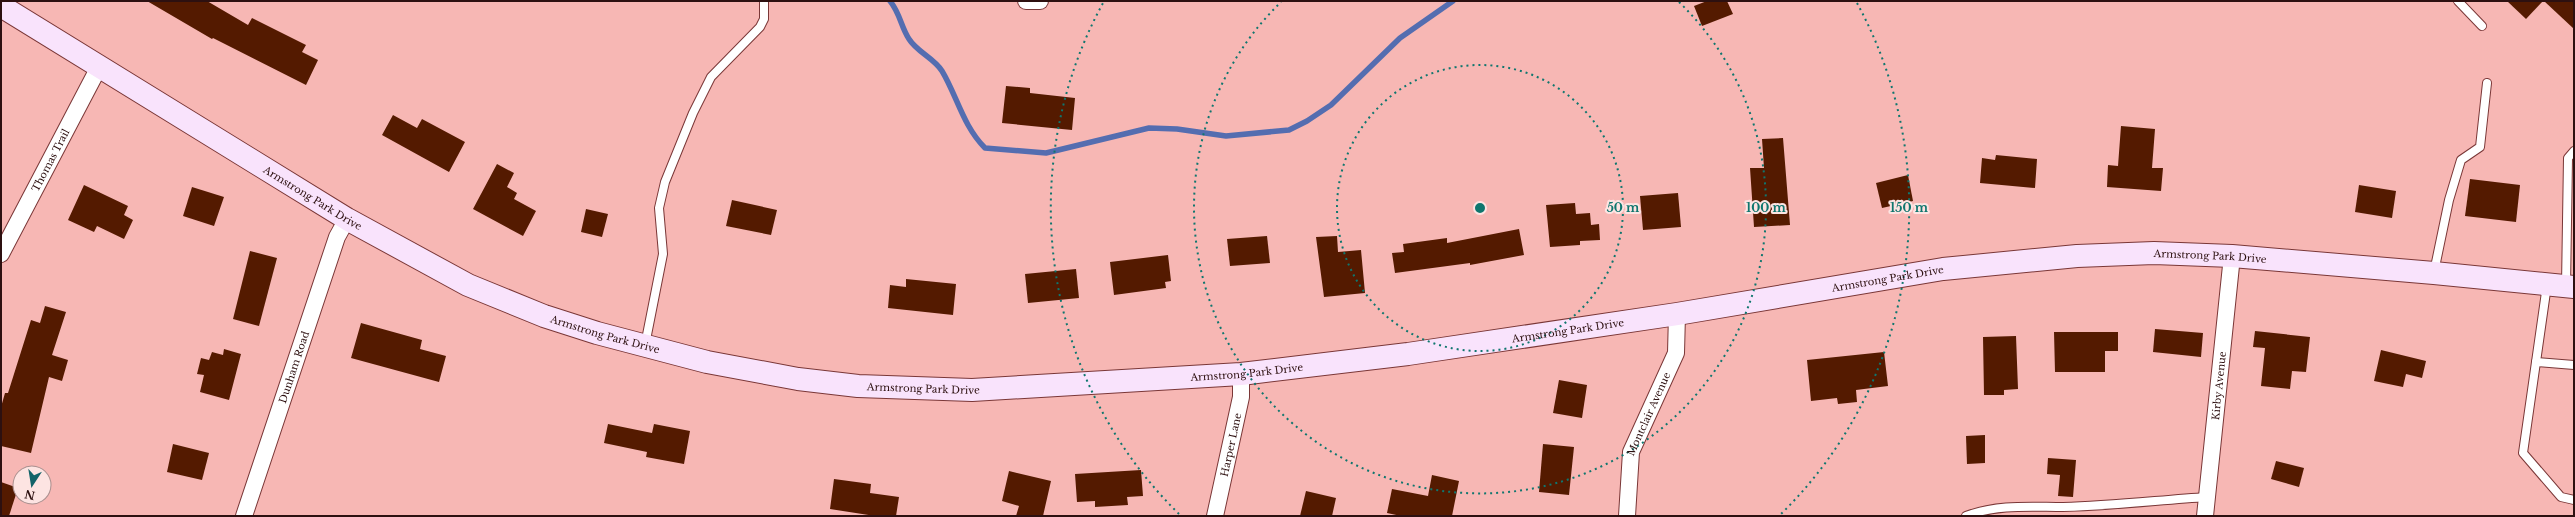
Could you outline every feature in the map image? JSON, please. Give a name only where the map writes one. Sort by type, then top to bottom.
[{"type":"main road","name":"Armstrong Park Drive","points":[[1,6],[347,219],[385,241],[488,293],[544,316],[645,345],[707,362],[798,379],[937,391],[1241,374],[1408,354],[1677,314],[1776,295],[2001,262],[2154,253],[2232,256],[2434,273],[2563,286]]},
{"type":"street","points":[[1026,1],[1040,1]]},
{"type":"street","name":"Thomas Trail","points":[[1,254],[99,67]]},
{"type":"street","name":"Dunham Road","points":[[244,516],[337,237],[347,219]]},
{"type":"street","name":"Kirby Avenue","points":[[2205,516],[2232,256]]},
{"type":"street","name":"Montclair Avenue","points":[[1627,516],[1631,452],[1676,353],[1677,314]]},
{"type":"street","name":"Harper Lane","points":[[1215,516],[1241,397],[1241,374]]},
{"type":"lane","points":[[645,345],[662,254],[659,208],[665,182],[693,113],[711,76],[760,27],[764,19],[764,1]]},
{"type":"lane","points":[[2458,1],[2482,26]]},
{"type":"lane","points":[[2434,273],[2449,200],[2460,160],[2480,147],[2487,83]]},
{"type":"lane","points":[[2574,151],[2568,158],[2563,286],[2536,362],[2522,453],[2561,497],[2574,500]]},
{"type":"lane","points":[[2536,362],[2574,365]]},
{"type":"lane","points":[[1966,516],[1980,511],[2008,506],[2064,507],[2207,497]]},
{"type":"building","points":[[147,1],[207,1],[248,25],[252,18],[306,45],[302,52],[318,60],[306,85],[213,38],[212,39]]},
{"type":"building","points":[[1707,1],[1727,1],[1733,14],[1702,26],[1694,6]]},
{"type":"building","points":[[2507,1],[2543,1],[2526,19]]},
{"type":"building","points":[[2544,1],[2574,1],[2574,29]]},
{"type":"building","points":[[1006,86],[1030,88],[1030,93],[1075,98],[1072,130],[1002,123]]},
{"type":"building","points":[[393,115],[417,128],[422,119],[465,142],[449,172],[382,135]]},
{"type":"building","points":[[2121,126],[2155,129],[2152,168],[2163,168],[2161,191],[2107,187],[2108,165],[2118,166]]},
{"type":"building","points":[[1783,138],[1790,225],[1754,227],[1750,168],[1764,168],[1762,139]]},
{"type":"building","points":[[1996,155],[2037,159],[2035,188],[1980,183],[1982,158],[1995,160]]},
{"type":"building","points":[[497,164],[514,173],[507,187],[517,193],[514,199],[536,211],[523,236],[473,209]]},
{"type":"building","points":[[1908,175],[1913,201],[1882,208],[1876,183]]},
{"type":"building","points":[[2470,179],[2520,185],[2516,222],[2465,216]]},
{"type":"building","points":[[84,185],[128,206],[124,215],[133,220],[124,239],[97,226],[94,232],[68,220]]},
{"type":"building","points":[[2359,185],[2396,191],[2392,218],[2355,212]]},
{"type":"building","points":[[192,187],[224,197],[214,226],[183,216]]},
{"type":"building","points":[[1678,193],[1681,227],[1643,230],[1640,196]]},
{"type":"building","points":[[732,200],[777,210],[771,235],[726,226]]},
{"type":"building","points":[[1575,203],[1576,214],[1590,213],[1591,225],[1599,224],[1600,240],[1580,241],[1580,245],[1550,247],[1546,205]]},
{"type":"building","points":[[586,209],[608,214],[602,237],[581,232]]},
{"type":"building","points":[[1519,229],[1524,255],[1470,265],[1470,263],[1395,273],[1392,253],[1404,252],[1403,244],[1447,238],[1447,243]]},
{"type":"building","points":[[1267,236],[1270,263],[1230,266],[1227,239]]},
{"type":"building","points":[[1337,236],[1338,252],[1361,250],[1365,293],[1324,297],[1316,237]]},
{"type":"building","points":[[250,251],[277,258],[259,326],[233,319]]},
{"type":"building","points":[[1168,255],[1171,281],[1165,282],[1166,288],[1114,295],[1110,262]]},
{"type":"building","points":[[1076,269],[1079,298],[1028,303],[1025,274]]},
{"type":"building","points":[[906,279],[956,284],[953,315],[888,308],[890,285],[906,287]]},
{"type":"building","points":[[45,306],[66,312],[52,355],[68,360],[62,381],[49,377],[31,453],[1,446],[1,407],[5,393],[8,393],[31,320],[40,323]]},
{"type":"building","points":[[361,323],[422,340],[420,349],[446,356],[439,382],[351,358]]},
{"type":"building","points":[[2155,329],[2203,333],[2201,357],[2153,352]]},
{"type":"building","points":[[2255,331],[2310,337],[2306,372],[2292,371],[2290,389],[2261,386],[2265,348],[2253,347]]},
{"type":"building","points":[[2054,332],[2118,332],[2118,351],[2105,351],[2105,372],[2055,372]]},
{"type":"building","points":[[2016,336],[2018,389],[2004,390],[2004,395],[1984,395],[1983,337]]},
{"type":"building","points":[[224,349],[241,354],[229,400],[200,392],[204,375],[197,374],[201,358],[209,360],[212,352],[223,355]]},
{"type":"building","points":[[2381,350],[2426,361],[2422,378],[2406,374],[2403,387],[2374,381]]},
{"type":"building","points":[[1884,352],[1888,386],[1856,390],[1857,402],[1838,404],[1837,398],[1811,401],[1807,360]]},
{"type":"building","points":[[1559,380],[1587,385],[1582,418],[1553,413]]},
{"type":"building","points":[[608,424],[652,433],[654,424],[690,431],[684,464],[646,457],[647,452],[604,443]]},
{"type":"building","points":[[1985,435],[1985,463],[1967,464],[1966,436]]},
{"type":"building","points":[[173,444],[209,453],[202,480],[167,472]]},
{"type":"building","points":[[1543,444],[1574,447],[1569,495],[1539,492]]},
{"type":"building","points":[[2048,458],[2076,460],[2073,497],[2058,496],[2060,475],[2047,474]]},
{"type":"building","points":[[2276,461],[2304,468],[2299,487],[2271,479]]},
{"type":"building","points":[[1141,470],[1143,496],[1127,497],[1128,505],[1095,507],[1095,501],[1077,502],[1075,474]]},
{"type":"building","points":[[1009,471],[1051,481],[1043,516],[1016,516],[1019,506],[1002,501]]},
{"type":"building","points":[[1432,475],[1459,481],[1452,516],[1401,516],[1387,513],[1392,489],[1428,496]]},
{"type":"building","points":[[834,479],[871,484],[870,493],[899,497],[896,516],[875,516],[830,509]]},
{"type":"building","points":[[1,482],[12,486],[13,505],[9,516],[1,516]]},
{"type":"building","points":[[1306,491],[1336,498],[1332,516],[1300,516]]},
{"type":"waterway","points":[[890,1],[896,10],[912,44],[939,66],[971,130],[985,148],[1046,153],[1149,128],[1177,129],[1226,136],[1289,130],[1307,121],[1331,105],[1400,38],[1453,1]]}]
